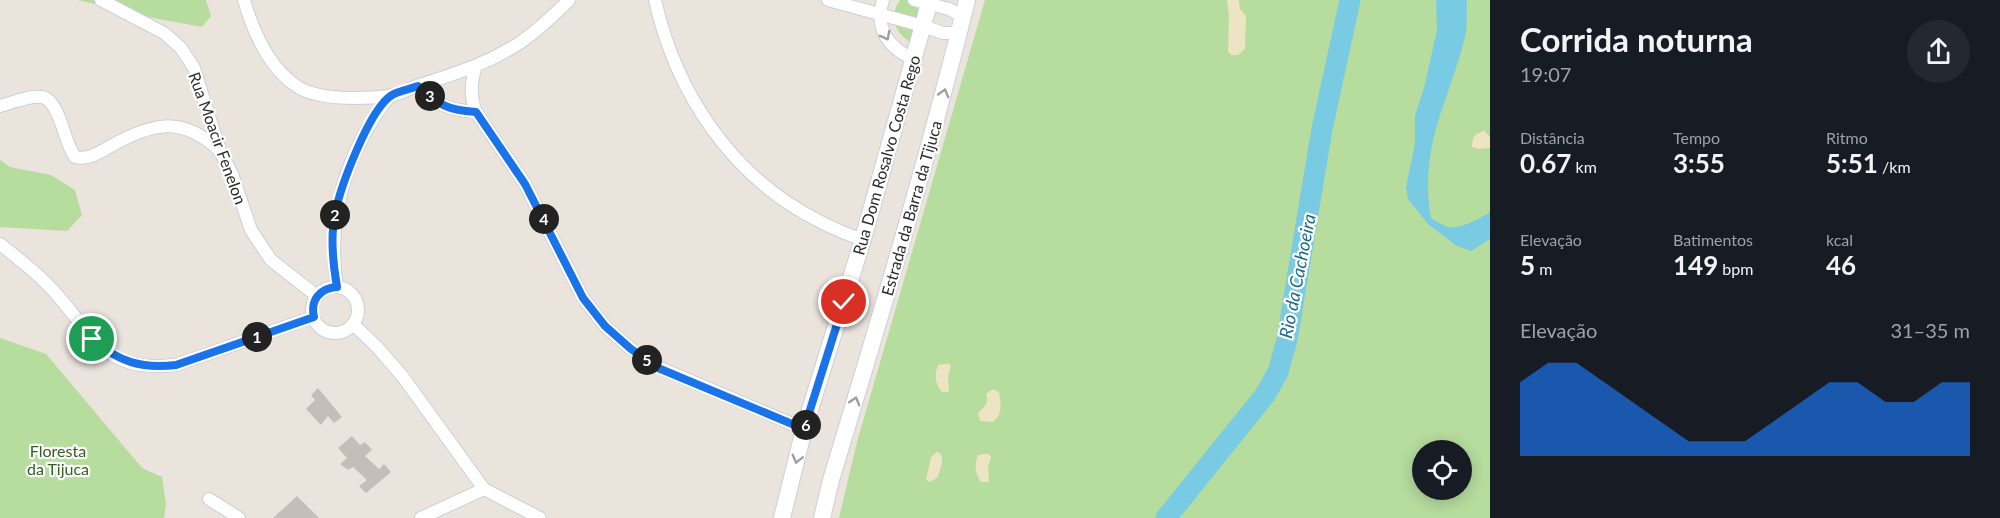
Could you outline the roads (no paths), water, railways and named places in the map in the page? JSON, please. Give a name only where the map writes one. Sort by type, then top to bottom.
[{"type":"main road","name":"Estrada da Barra da Tijuca","points":[[822,518],[831,480],[902,241],[967,0]]},
{"type":"main road","name":"Rua Dom Rosalvo Costa Rego","points":[[782,518],[804,429],[863,239],[914,59],[923,26],[925,1]]},
{"type":"street","name":"Rua Moacir Fenelon","points":[[101,0],[164,33],[181,48],[194,68],[220,151],[232,174],[251,230],[272,260],[317,296]]},
{"type":"street","points":[[244,0],[258,39],[275,66],[296,86],[321,95],[344,97],[390,95],[475,68],[521,42],[569,0]]},
{"type":"street","points":[[654,0],[677,71],[709,128],[728,151],[790,206],[848,236],[863,239]]},
{"type":"street","points":[[828,0],[880,13],[943,33],[961,25],[953,10],[925,1]]},
{"type":"street","points":[[883,0],[880,13],[883,33],[896,50],[914,59]]},
{"type":"street","points":[[475,68],[471,86],[472,101],[476,112],[525,184],[583,298],[605,326],[631,349],[658,368],[804,429]]},
{"type":"street","points":[[418,86],[440,105],[457,111],[476,112]]},
{"type":"street","points":[[337,287],[333,254],[335,215],[360,142],[372,118],[390,95]]},
{"type":"street","points":[[0,106],[43,97],[50,101],[57,112],[70,150],[75,157],[89,157],[133,133],[151,127],[192,130],[206,138],[220,151]]},
{"type":"street","points":[[0,244],[34,271],[57,295],[92,339],[106,351],[124,361],[142,366],[176,365],[314,317]]},
{"type":"street","points":[[337,287],[344,289],[354,298],[358,311],[353,324],[348,329],[335,333],[322,328],[312,310],[317,296],[330,288],[337,287]]},
{"type":"street","points":[[353,324],[403,377],[484,489],[540,518]]},
{"type":"street","points":[[421,518],[484,489]]},
{"type":"street","points":[[209,499],[239,518]]},
{"type":"water","points":[[1436,0],[1467,0],[1467,23],[1465,37],[1432,146],[1428,192],[1431,218],[1444,226],[1454,227],[1470,223],[1490,212],[1490,239],[1471,251],[1457,246],[1428,224],[1408,199],[1406,188],[1415,143],[1415,116],[1437,30]]},
{"type":"waterway","name":"Rio da Cachoeira","points":[[1166,518],[1265,395],[1278,372],[1287,340],[1322,129],[1350,0]]},
{"type":"park label","name":"Floresta da Tijuca","points":[[58,459]]}]
